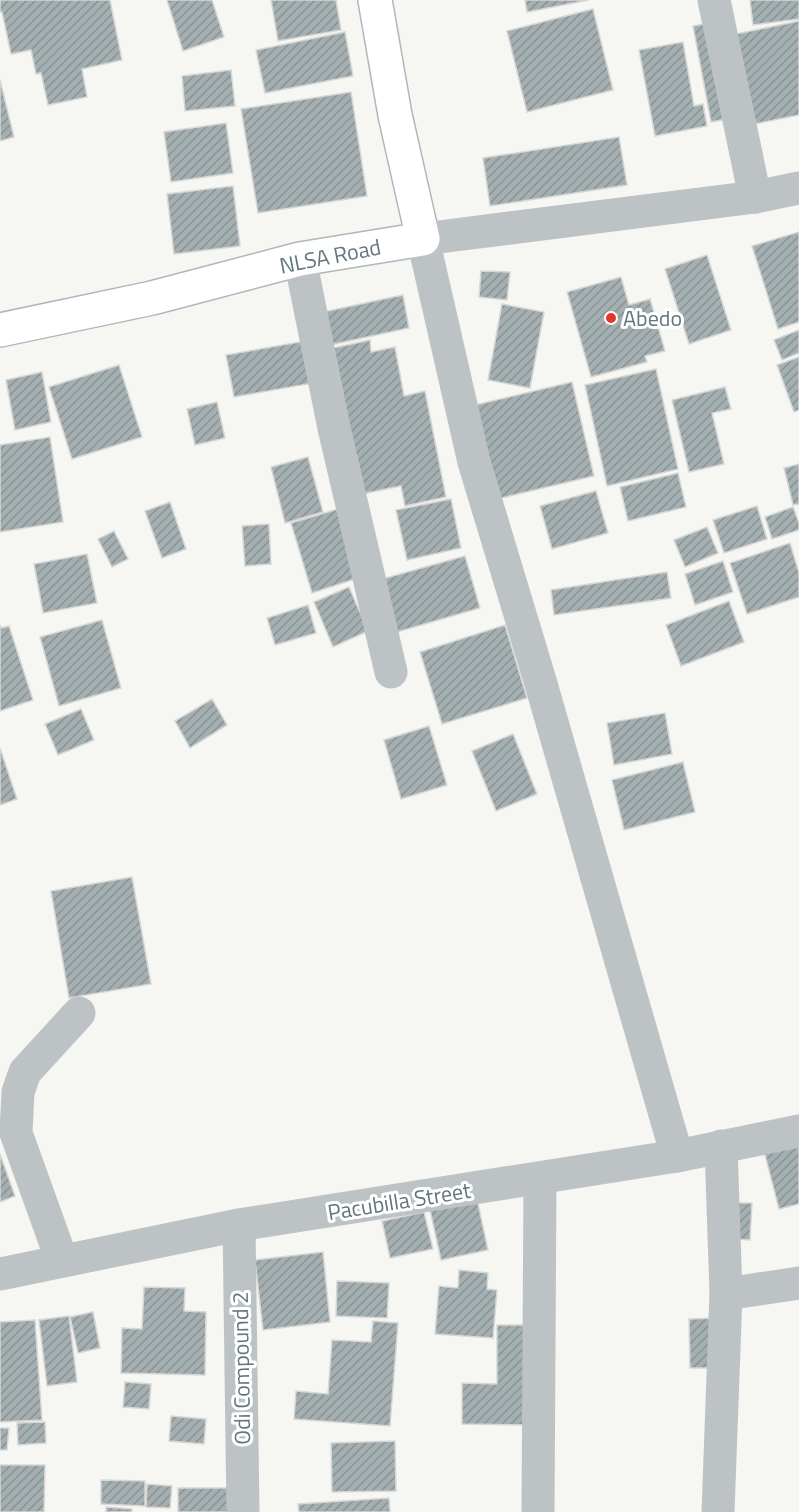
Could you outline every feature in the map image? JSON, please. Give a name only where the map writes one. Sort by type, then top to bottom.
[{"type":"main road","points":[[375,0],[395,115],[423,239]]},
{"type":"main road","name":"NLSA Road","points":[[0,330],[152,298],[300,259],[423,239]]},
{"type":"street","points":[[714,0],[755,197]]},
{"type":"street","points":[[677,1156],[539,677],[474,462],[423,239],[755,197],[799,188]]},
{"type":"street","points":[[300,259],[334,428],[391,672]]},
{"type":"street","points":[[62,1261],[16,1133],[18,1092],[25,1072],[79,1013]]},
{"type":"street","name":"Pacubilla Street","points":[[0,1274],[238,1225],[540,1179],[677,1156],[799,1131]]},
{"type":"street","points":[[718,1512],[726,1294],[721,1146]]},
{"type":"street","points":[[538,1512],[540,1179]]},
{"type":"street","name":"Odi Compound 2","points":[[238,1225],[243,1512]]},
{"type":"street","points":[[726,1294],[799,1283]]},
{"type":"building","points":[[0,0],[110,0],[122,60],[82,69],[87,97],[48,105],[41,73],[36,74],[31,50],[11,54],[2,12],[0,12]]},
{"type":"building","points":[[167,0],[212,0],[224,37],[183,51]]},
{"type":"building","points":[[271,0],[336,0],[341,30],[278,41]]},
{"type":"building","points":[[525,0],[589,0],[527,12]]},
{"type":"building","points":[[750,0],[799,0],[799,19],[753,25]]},
{"type":"building","points":[[593,9],[613,90],[527,112],[507,31]]},
{"type":"building","points":[[799,21],[799,115],[754,124],[736,34]]},
{"type":"building","points":[[714,22],[732,118],[711,122],[693,26]]},
{"type":"building","points":[[345,32],[353,76],[265,93],[256,50]]},
{"type":"building","points":[[683,42],[694,106],[703,104],[707,126],[655,136],[639,50]]},
{"type":"building","points":[[231,70],[235,106],[185,111],[182,76]]},
{"type":"building","points":[[0,80],[14,137],[0,141]]},
{"type":"building","points":[[351,92],[367,196],[258,213],[241,109]]},
{"type":"building","points":[[226,123],[233,173],[171,182],[164,132]]},
{"type":"building","points":[[619,137],[627,185],[490,206],[483,158]]},
{"type":"building","points":[[233,186],[240,246],[174,254],[167,194]]},
{"type":"building","points":[[799,232],[799,322],[778,329],[752,246]]},
{"type":"building","points":[[707,255],[731,330],[689,344],[665,269]]},
{"type":"building","points":[[481,271],[510,272],[507,300],[479,297]]},
{"type":"building","points":[[621,277],[629,305],[650,299],[665,351],[645,356],[647,362],[591,377],[567,292]]},
{"type":"building","points":[[403,295],[409,328],[330,345],[323,312]]},
{"type":"building","points":[[502,304],[544,312],[530,388],[488,380]]},
{"type":"building","points":[[799,330],[799,353],[782,360],[774,340]]},
{"type":"building","points":[[311,340],[319,382],[234,397],[226,355]]},
{"type":"building","points":[[370,340],[371,352],[395,347],[404,396],[425,391],[446,497],[405,506],[401,486],[362,494],[333,348]]},
{"type":"building","points":[[799,357],[799,410],[794,412],[777,365]]},
{"type":"building","points":[[119,365],[142,437],[72,459],[49,387]]},
{"type":"building","points":[[656,369],[678,469],[607,486],[585,385]]},
{"type":"building","points":[[42,372],[51,422],[15,430],[6,380]]},
{"type":"building","points":[[572,382],[594,476],[497,499],[475,405]]},
{"type":"building","points":[[725,387],[731,409],[712,413],[724,464],[689,472],[672,400]]},
{"type":"building","points":[[217,402],[225,438],[195,445],[187,409]]},
{"type":"building","points":[[50,437],[63,522],[0,532],[0,445]]},
{"type":"building","points":[[308,457],[323,512],[285,523],[271,467]]},
{"type":"building","points":[[799,464],[799,504],[793,505],[784,468]]},
{"type":"building","points":[[678,473],[686,507],[628,521],[620,487]]},
{"type":"building","points":[[596,491],[608,533],[552,549],[540,506]]},
{"type":"building","points":[[451,499],[461,548],[407,560],[396,510]]},
{"type":"building","points":[[170,502],[186,549],[162,558],[145,511]]},
{"type":"building","points":[[757,506],[767,539],[724,553],[713,520]]},
{"type":"building","points":[[793,507],[799,530],[772,539],[765,517]]},
{"type":"building","points":[[338,509],[358,578],[312,593],[291,523]]},
{"type":"building","points":[[269,524],[271,564],[245,566],[242,526]]},
{"type":"building","points":[[707,527],[718,553],[685,567],[674,540]]},
{"type":"building","points":[[114,531],[128,559],[112,567],[98,539]]},
{"type":"building","points":[[790,543],[799,573],[799,597],[747,614],[730,563]]},
{"type":"building","points":[[87,554],[97,603],[43,613],[34,564]]},
{"type":"building","points":[[465,556],[480,608],[397,632],[382,579]]},
{"type":"building","points":[[723,561],[733,592],[695,605],[685,574]]},
{"type":"building","points":[[667,572],[671,598],[554,615],[551,590]]},
{"type":"building","points":[[349,587],[368,631],[333,647],[314,602]]},
{"type":"building","points":[[729,601],[744,642],[681,666],[666,625]]},
{"type":"building","points":[[308,605],[316,633],[275,645],[267,618]]},
{"type":"building","points":[[102,620],[121,688],[59,706],[40,637]]},
{"type":"building","points":[[0,625],[1,628],[9,626],[33,700],[0,711]]},
{"type":"building","points":[[505,625],[527,698],[442,724],[420,652]]},
{"type":"building","points":[[212,699],[227,725],[190,748],[175,721]]},
{"type":"building","points":[[81,709],[94,740],[58,755],[45,724]]},
{"type":"building","points":[[665,713],[672,754],[614,765],[607,723]]},
{"type":"building","points":[[429,726],[447,785],[401,799],[384,740]]},
{"type":"building","points":[[513,734],[537,794],[496,811],[472,751]]},
{"type":"building","points":[[0,748],[17,799],[0,805]]},
{"type":"building","points":[[683,762],[695,812],[624,830],[612,780]]},
{"type":"building","points":[[132,877],[151,984],[69,998],[51,891]]},
{"type":"building","points":[[799,1142],[799,1204],[779,1209],[764,1151]]},
{"type":"building","points":[[0,1154],[15,1196],[0,1202]]},
{"type":"building","points":[[477,1199],[488,1250],[441,1260],[430,1210]]},
{"type":"building","points":[[736,1203],[752,1203],[750,1240],[734,1239]]},
{"type":"building","points":[[424,1212],[433,1249],[390,1258],[382,1221]]},
{"type":"building","points":[[323,1252],[330,1322],[263,1330],[255,1260]]},
{"type":"building","points":[[459,1270],[488,1273],[487,1289],[497,1290],[493,1338],[435,1334],[439,1286],[458,1288]]},
{"type":"building","points":[[337,1281],[389,1283],[387,1318],[336,1316]]},
{"type":"building","points":[[144,1287],[185,1288],[184,1311],[206,1312],[205,1375],[121,1373],[122,1328],[142,1329]]},
{"type":"building","points":[[93,1312],[100,1348],[78,1353],[70,1317]]},
{"type":"building","points":[[69,1316],[77,1382],[47,1386],[39,1320]]},
{"type":"building","points":[[717,1318],[718,1368],[690,1368],[689,1319]]},
{"type":"building","points":[[35,1320],[42,1420],[0,1422],[0,1322]]},
{"type":"building","points":[[373,1321],[398,1323],[390,1426],[294,1419],[296,1391],[328,1394],[332,1340],[371,1342]]},
{"type":"building","points":[[497,1325],[530,1325],[529,1425],[462,1424],[462,1383],[497,1384]]},
{"type":"building","points":[[125,1382],[151,1384],[149,1409],[123,1407]]},
{"type":"building","points":[[171,1416],[206,1419],[204,1444],[169,1441]]},
{"type":"building","points":[[45,1422],[46,1443],[18,1445],[17,1423]]},
{"type":"building","points":[[0,1428],[9,1428],[7,1450],[0,1450]]},
{"type":"building","points":[[395,1441],[396,1491],[332,1492],[331,1443]]},
{"type":"building","points":[[0,1465],[45,1465],[44,1512],[0,1512]]},
{"type":"building","points":[[101,1480],[145,1481],[145,1506],[101,1504]]},
{"type":"building","points":[[147,1484],[172,1486],[170,1508],[146,1507]]},
{"type":"building","points":[[178,1488],[229,1488],[229,1512],[178,1512]]},
{"type":"building","points":[[389,1498],[390,1512],[299,1512],[298,1504]]},
{"type":"building","points":[[106,1507],[132,1509],[132,1512],[106,1512]]},
{"type":"place","name":"Abedo","points":[[611,318]]}]
